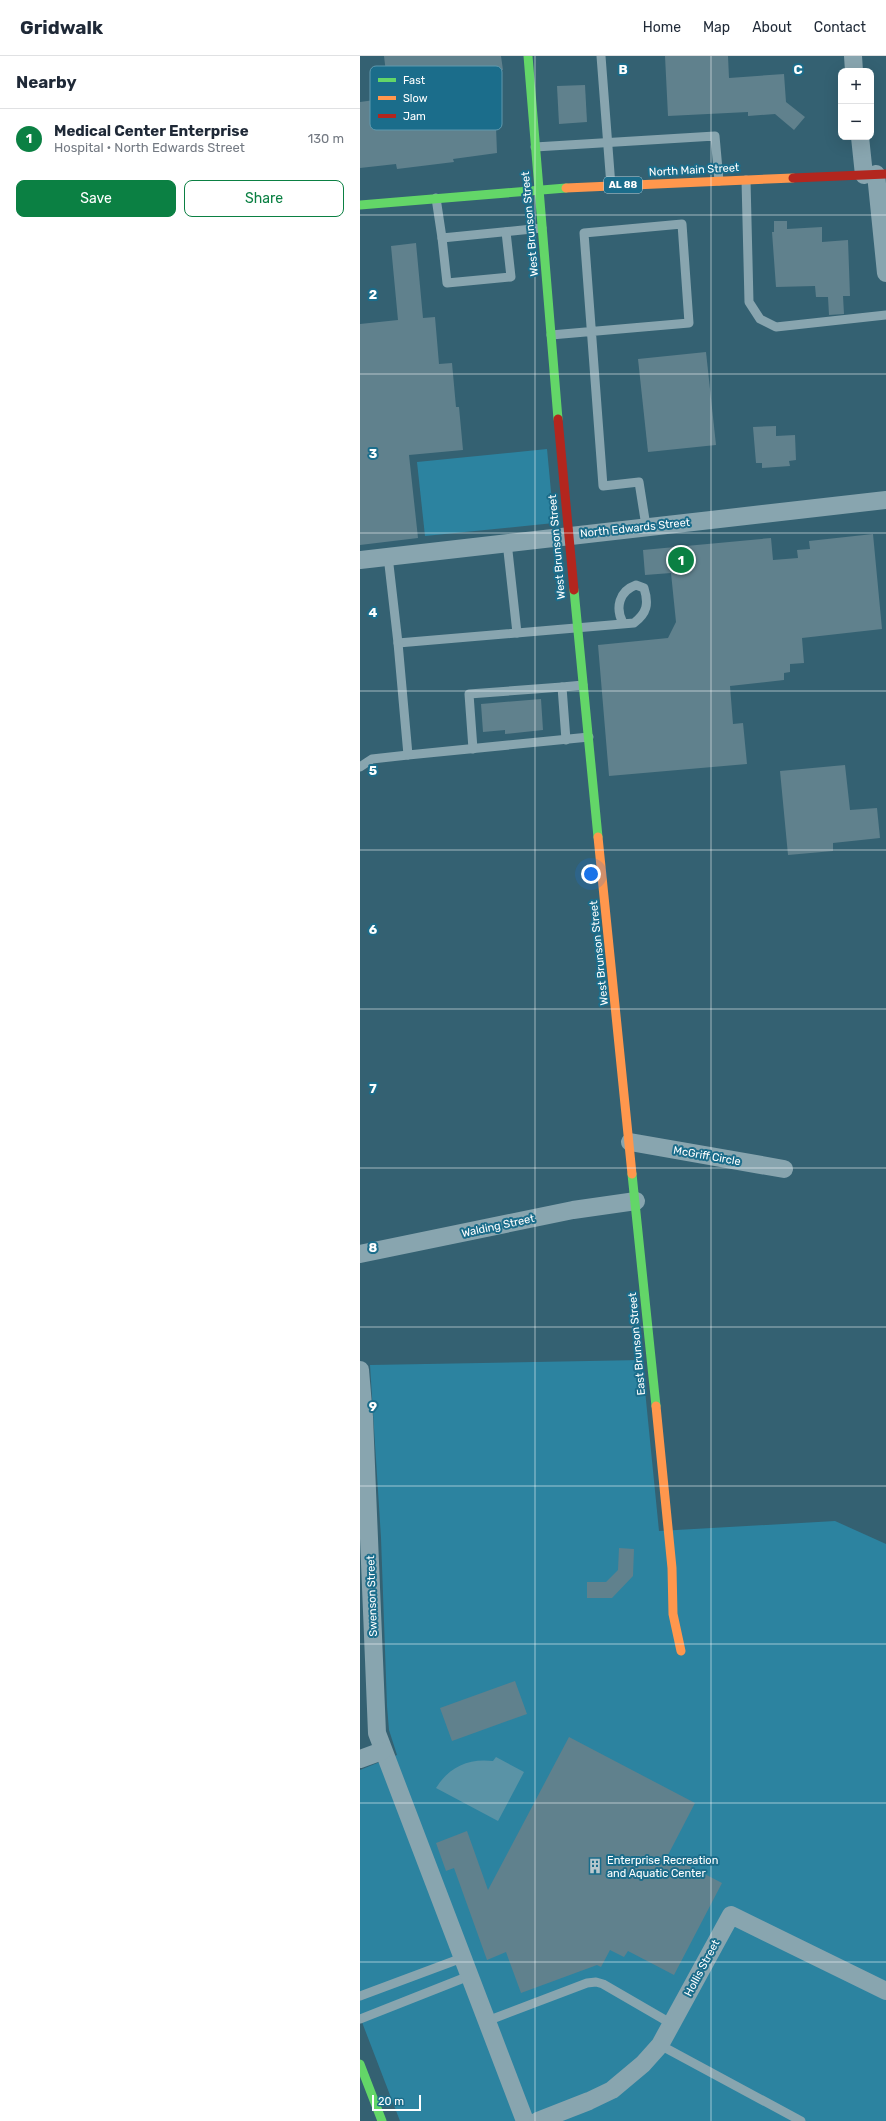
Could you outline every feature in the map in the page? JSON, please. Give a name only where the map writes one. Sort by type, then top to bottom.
[{"type":"street","name":"West Brunson Street","points":[[528,56],[568,535],[620,1035]]},
{"type":"street","points":[[853,56],[854,68]]},
{"type":"street","points":[[861,140],[875,174],[886,273]]},
{"type":"street","name":"North Main Street","points":[[360,205],[539,189],[875,174]]},
{"type":"street","name":"North Edwards Street","points":[[360,560],[646,526],[886,500]]},
{"type":"street","name":"East Brunson Street","points":[[620,1035],[672,1568],[673,1614],[681,1651]]},
{"type":"street","name":"McGriff Circle","points":[[630,1142],[784,1169]]},
{"type":"street","name":"Walding Street","points":[[360,1254],[573,1210],[636,1201]]},
{"type":"street","name":"Swenson Street","points":[[360,1370],[364,1425],[377,1733],[382,1751],[525,2121]]},
{"type":"street","points":[[360,1759],[382,1751]]},
{"type":"street","name":"Hollis Street","points":[[538,2121],[589,2101],[612,2090],[643,2064],[660,2044],[672,2024],[731,1915],[886,1992]]},
{"type":"street","points":[[360,2064],[382,2121]]},
{"type":"lane","points":[[601,56],[609,142],[611,186]]},
{"type":"lane","points":[[535,147],[715,136],[719,181]]},
{"type":"lane","points":[[746,180],[749,302],[760,319],[776,327],[886,315]]},
{"type":"lane","points":[[436,198],[447,283],[511,277],[506,232]]},
{"type":"lane","points":[[551,335],[591,331],[689,323],[682,224],[584,233],[591,331],[603,486],[639,482],[646,526]]},
{"type":"lane","points":[[442,238],[542,228]]},
{"type":"lane","points":[[507,542],[517,633]]},
{"type":"lane","points":[[388,556],[398,643],[408,755]]},
{"type":"lane","points":[[398,643],[623,623]]},
{"type":"lane","points":[[474,749],[469,694],[583,685]]},
{"type":"lane","points":[[562,687],[566,740]]},
{"type":"lane","points":[[360,767],[372,759],[589,738]]},
{"type":"lane","points":[[360,1996],[462,1958]]},
{"type":"lane","points":[[360,2019],[469,1976]]},
{"type":"lane","points":[[487,2021],[587,1983],[596,1982],[603,1984],[672,2024]]},
{"type":"lane","points":[[660,2044],[801,2121]]},
{"type":"shaded area","points":[[547,449],[554,523],[425,536],[417,462]]},
{"type":"shaded area","points":[[642,1360],[659,1531],[835,1521],[886,1544],[886,2121],[400,2121],[360,2017],[360,1770],[397,1755],[389,1730],[387,1706],[381,1538],[370,1365]]},
{"type":"shaded area","points":[[496,1757],[524,1772],[498,1821],[436,1788],[453,1769],[475,1761],[493,1761]]},
{"type":"building","points":[[384,56],[501,56],[503,70],[502,66],[385,66]]},
{"type":"building","points":[[665,56],[728,56],[729,78],[784,74],[786,102],[805,117],[794,130],[775,114],[748,116],[748,112],[668,116]]},
{"type":"building","points":[[585,85],[587,122],[559,124],[557,86]]},
{"type":"building","points":[[370,101],[370,130],[496,130],[497,153],[453,159],[454,162],[397,169],[396,164],[360,168],[360,102]]},
{"type":"building","points":[[774,221],[787,221],[787,229],[822,227],[822,242],[848,240],[850,296],[843,296],[844,314],[829,315],[828,297],[816,297],[815,286],[776,287],[772,232],[774,232]]},
{"type":"building","points":[[416,243],[423,318],[435,317],[439,364],[452,363],[456,407],[459,407],[463,450],[409,455],[418,538],[360,545],[360,324],[398,320],[391,246]]},
{"type":"building","points":[[706,352],[716,445],[648,452],[638,359]]},
{"type":"building","points":[[776,426],[776,436],[795,435],[796,460],[789,461],[790,466],[762,468],[762,463],[756,463],[753,427]]},
{"type":"building","points":[[873,534],[882,629],[802,638],[804,663],[790,664],[790,672],[784,673],[784,680],[730,686],[733,724],[743,723],[747,764],[609,776],[598,645],[668,638],[676,622],[671,573],[645,575],[643,550],[771,538],[773,560],[798,558],[797,550],[810,549],[809,541]]},
{"type":"building","points":[[541,699],[543,730],[505,734],[505,730],[483,732],[481,704]]},
{"type":"building","points":[[845,765],[850,810],[877,808],[880,838],[833,843],[833,851],[788,855],[780,771]]},
{"type":"building","points":[[619,1548],[634,1549],[633,1576],[612,1598],[587,1598],[587,1582],[606,1582],[618,1570]]},
{"type":"building","points":[[515,1681],[527,1714],[452,1741],[440,1708]]},
{"type":"building","name":"Enterprise Recreation and Aquatic Center","points":[[569,1737],[695,1803],[668,1855],[722,1883],[674,1975],[628,1951],[624,1957],[610,1950],[601,1967],[597,1965],[521,1993],[506,1952],[487,1960],[454,1868],[446,1871],[436,1843],[467,1831],[488,1890]]},
{"type":"traffic: fast","points":[[528,56],[558,419]]},
{"type":"traffic: fast","points":[[360,205],[566,188]]},
{"type":"traffic: fast","points":[[574,590],[598,837]]},
{"type":"traffic: fast","points":[[632,1174],[656,1406]]},
{"type":"traffic: fast","points":[[360,2064],[382,2121]]},
{"type":"traffic: slow","points":[[566,188],[793,178]]},
{"type":"traffic: slow","points":[[598,837],[632,1174]]},
{"type":"traffic: slow","points":[[656,1406],[672,1568],[673,1614],[681,1651]]},
{"type":"traffic: jam","points":[[793,178],[886,174]]},
{"type":"traffic: jam","points":[[558,419],[574,590]]},
{"type":"place","name":"Medical Center Enterprise","points":[[681,560]]},
{"type":"place","name":"Enterprise Recreation and Aquatic Center","points":[[595,1866]]}]
